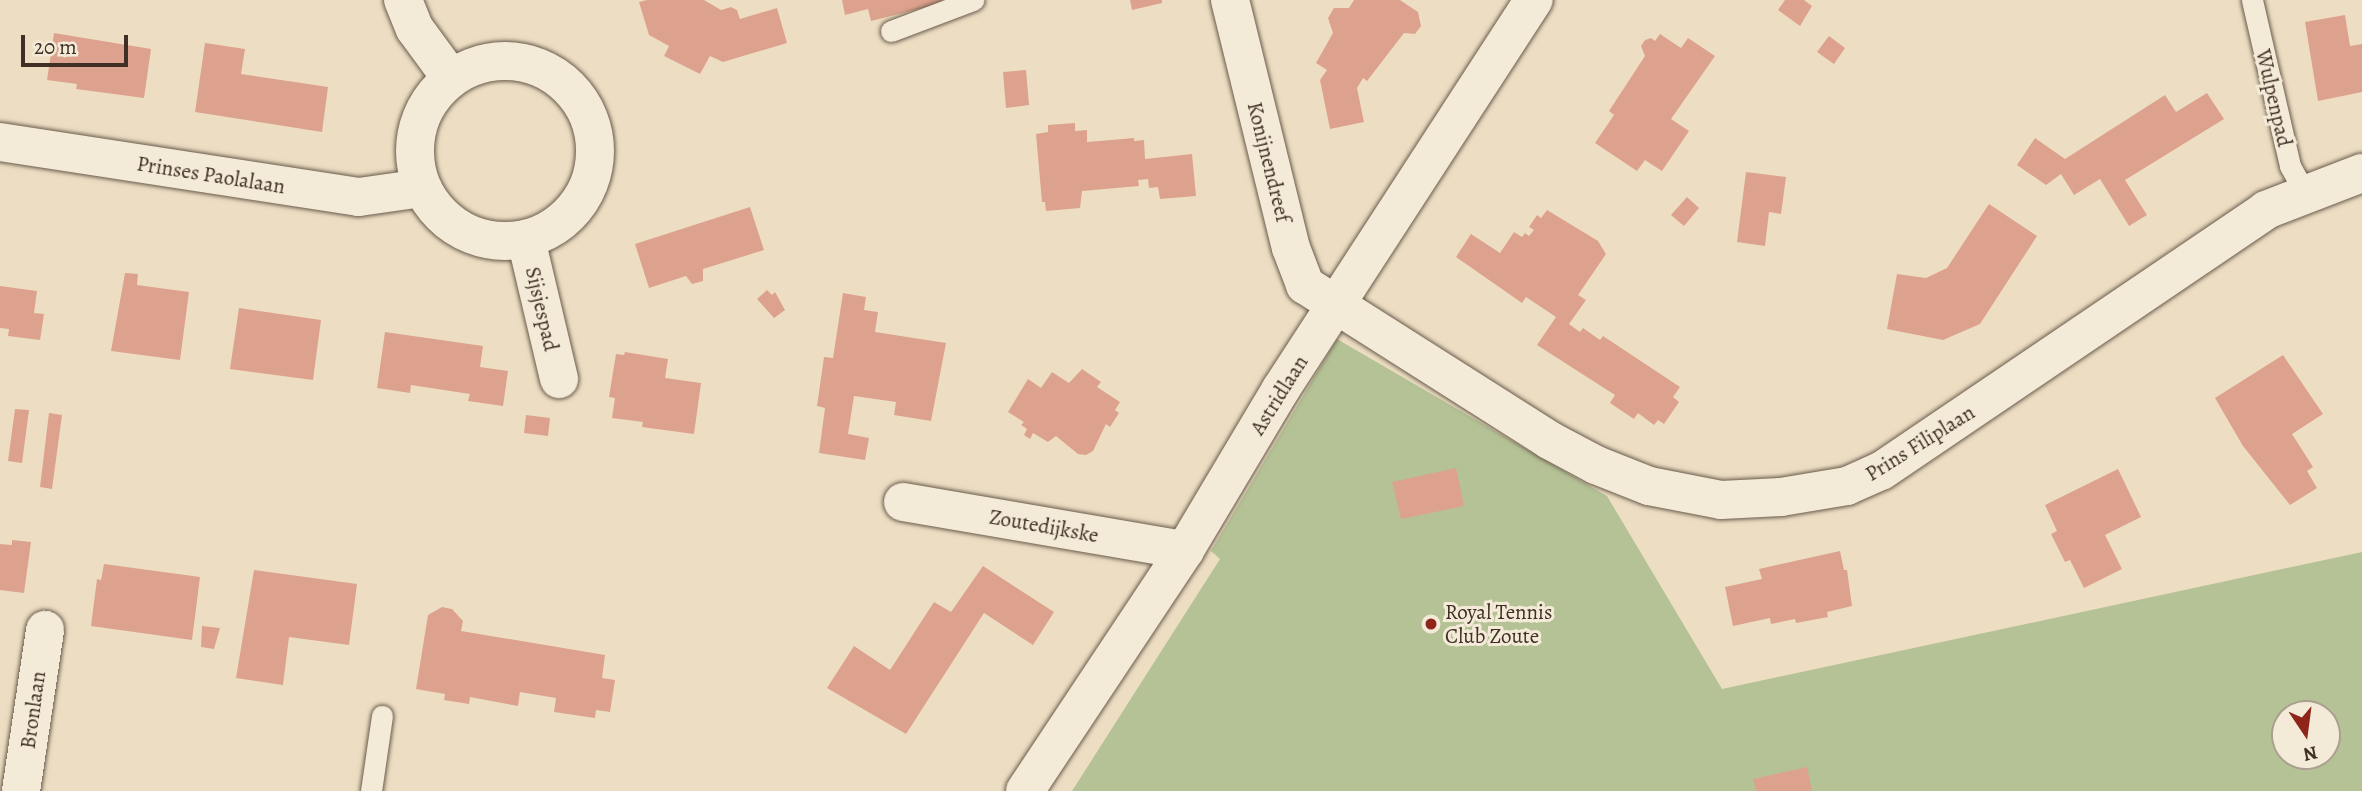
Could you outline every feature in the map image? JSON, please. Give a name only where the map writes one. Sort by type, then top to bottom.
[{"type":"street","points":[[403,0],[415,29],[451,78]]},
{"type":"street","name":"Konijnendreef","points":[[1230,0],[1291,248],[1305,285],[1336,306]]},
{"type":"street","name":"Astridlaan","points":[[1026,791],[1185,551],[1281,389],[1534,0]]},
{"type":"street","points":[[506,60],[543,69],[560,79],[580,99],[593,126],[596,155],[590,184],[575,209],[552,228],[526,239],[495,241],[465,232],[439,214],[422,188],[414,159],[417,128],[429,100],[451,78],[477,64],[506,60]]},
{"type":"street","name":"Prinses Paolalaan","points":[[0,142],[359,197],[422,188]]},
{"type":"street","name":"Prins Filiplaan","points":[[1336,306],[1596,466],[1649,486],[1721,500],[1781,497],[1847,486],[1881,471],[2266,210],[2362,173]]},
{"type":"street","name":"Sijsjespad","points":[[526,239],[559,379]]},
{"type":"street","name":"Zoutedijkske","points":[[903,502],[1185,551]]},
{"type":"street","name":"Bronlaan","points":[[21,791],[45,630]]},
{"type":"lane","points":[[891,31],[973,0]]},
{"type":"lane","name":"Wulpenpad","points":[[2252,0],[2290,166],[2305,193]]},
{"type":"lane","points":[[371,791],[382,716]]},
{"type":"green space","name":"Royal Tennis Club Zoute","points":[[1337,339],[1607,496],[1722,689],[2362,552],[2362,791],[1072,791],[1220,559],[1211,551]]},
{"type":"building","points":[[704,0],[721,10],[731,7],[737,10],[740,19],[777,8],[787,43],[723,62],[710,56],[700,74],[664,56],[669,46],[649,35],[639,2]]},
{"type":"building","points":[[842,0],[942,0],[943,3],[871,21],[868,9],[845,15]]},
{"type":"building","points":[[1130,0],[1162,0],[1162,3],[1132,10]]},
{"type":"building","points":[[1354,0],[1400,0],[1418,12],[1421,26],[1415,34],[1404,33],[1367,81],[1363,78],[1357,88],[1364,122],[1330,129],[1320,80],[1327,70],[1316,63],[1333,33],[1328,18],[1334,8],[1349,8]]},
{"type":"building","points":[[1785,0],[1804,0],[1812,6],[1800,26],[1778,10]]},
{"type":"building","points":[[2345,15],[2350,46],[2362,44],[2362,92],[2318,101],[2305,22]]},
{"type":"building","points":[[54,33],[151,49],[144,98],[76,89],[77,84],[47,80]]},
{"type":"building","points":[[1660,34],[1681,48],[1688,38],[1715,56],[1671,119],[1689,131],[1662,171],[1645,160],[1637,171],[1595,143],[1614,115],[1609,111],[1645,56],[1641,46],[1645,40],[1651,38],[1655,41]]},
{"type":"building","points":[[1829,36],[1845,48],[1834,64],[1817,52]]},
{"type":"building","points":[[205,43],[245,49],[241,74],[328,87],[322,132],[195,112]]},
{"type":"building","points":[[1026,70],[1029,105],[1006,108],[1003,72]]},
{"type":"building","points":[[2207,93],[2224,119],[2125,180],[2147,215],[2129,226],[2100,179],[2074,195],[2061,174],[2046,185],[2017,165],[2035,138],[2065,159],[2165,95],[2176,112]]},
{"type":"building","points":[[1075,123],[1075,131],[1087,130],[1087,142],[1134,138],[1134,141],[1144,140],[1145,159],[1192,154],[1196,196],[1160,199],[1158,187],[1149,188],[1148,179],[1138,180],[1139,186],[1082,191],[1080,208],[1046,211],[1045,202],[1042,202],[1036,134],[1048,132],[1048,125]]},
{"type":"building","points":[[1746,172],[1786,177],[1781,214],[1769,212],[1765,246],[1737,242]]},
{"type":"building","points":[[1687,197],[1699,208],[1684,226],[1671,215]]},
{"type":"building","points":[[1989,204],[2037,236],[1980,324],[1943,340],[1887,329],[1897,274],[1926,278],[1947,268]]},
{"type":"building","points":[[750,207],[764,250],[703,269],[703,281],[692,284],[686,276],[649,288],[635,244]]},
{"type":"building","points":[[1547,210],[1598,241],[1606,254],[1578,295],[1586,300],[1569,324],[1580,332],[1583,328],[1600,340],[1603,336],[1680,387],[1673,397],[1679,402],[1664,424],[1658,420],[1654,425],[1638,413],[1634,419],[1610,403],[1615,395],[1537,345],[1556,317],[1526,297],[1522,303],[1456,257],[1471,234],[1500,253],[1514,232],[1522,237],[1525,233],[1529,236],[1534,230],[1529,227],[1537,215],[1541,218]]},
{"type":"building","points":[[125,273],[138,274],[137,285],[189,292],[180,360],[111,351]]},
{"type":"building","points":[[0,286],[37,291],[34,313],[44,314],[40,340],[8,336],[9,329],[0,328]]},
{"type":"building","points":[[767,290],[772,295],[775,292],[785,310],[774,318],[757,299]]},
{"type":"building","points":[[843,293],[866,297],[864,310],[878,312],[875,332],[946,343],[931,421],[894,415],[896,402],[854,396],[848,434],[869,438],[865,460],[819,453],[825,408],[817,406],[824,357],[833,358]]},
{"type":"building","points":[[239,308],[321,320],[313,380],[230,369]]},
{"type":"building","points":[[385,332],[483,346],[480,367],[508,371],[503,406],[468,401],[470,394],[411,385],[410,393],[377,388]]},
{"type":"building","points":[[625,352],[668,359],[665,378],[701,383],[694,434],[642,427],[643,422],[612,418],[615,398],[609,397],[616,354],[624,355]]},
{"type":"building","points":[[2283,355],[2323,414],[2292,434],[2313,467],[2307,471],[2317,488],[2290,505],[2243,446],[2215,398]]},
{"type":"building","points":[[1082,369],[1101,382],[1097,387],[1120,402],[1115,410],[1119,413],[1110,427],[1106,424],[1093,451],[1086,455],[1078,454],[1056,436],[1048,442],[1033,433],[1030,439],[1024,435],[1027,429],[1021,425],[1024,422],[1008,412],[1028,379],[1041,388],[1052,372],[1069,383]]},
{"type":"building","points":[[15,409],[29,410],[22,463],[8,461]]},
{"type":"building","points":[[49,413],[62,415],[52,489],[40,487]]},
{"type":"building","points":[[526,415],[550,418],[548,436],[524,433]]},
{"type":"building","points":[[1456,468],[1464,506],[1401,519],[1392,482]]},
{"type":"building","points":[[2118,469],[2141,517],[2105,535],[2122,569],[2084,588],[2070,560],[2065,562],[2051,534],[2057,531],[2045,505]]},
{"type":"building","points":[[12,540],[31,542],[24,593],[0,590],[0,544],[12,545]]},
{"type":"building","points":[[1840,551],[1844,570],[1847,570],[1852,606],[1827,612],[1828,617],[1796,623],[1795,619],[1771,624],[1770,618],[1733,626],[1725,587],[1762,579],[1759,569]]},
{"type":"building","points":[[104,564],[200,577],[192,640],[91,626],[97,579],[101,580]]},
{"type":"building","points":[[983,566],[1054,612],[1033,645],[984,613],[906,734],[827,688],[854,646],[890,670],[934,602],[951,612]]},
{"type":"building","points":[[254,570],[357,584],[349,645],[289,637],[283,685],[236,678]]},
{"type":"building","points":[[442,607],[452,609],[463,621],[461,631],[605,655],[602,678],[615,680],[610,712],[596,710],[595,718],[554,712],[556,698],[520,692],[518,706],[470,697],[469,704],[444,700],[445,694],[416,689],[428,615]]},
{"type":"building","points":[[202,626],[220,628],[214,649],[201,647]]},
{"type":"building","points":[[1807,767],[1812,791],[1756,791],[1753,779]]},
{"type":"place","name":"Royal Tennis Club Zoute","points":[[1431,624]]}]
